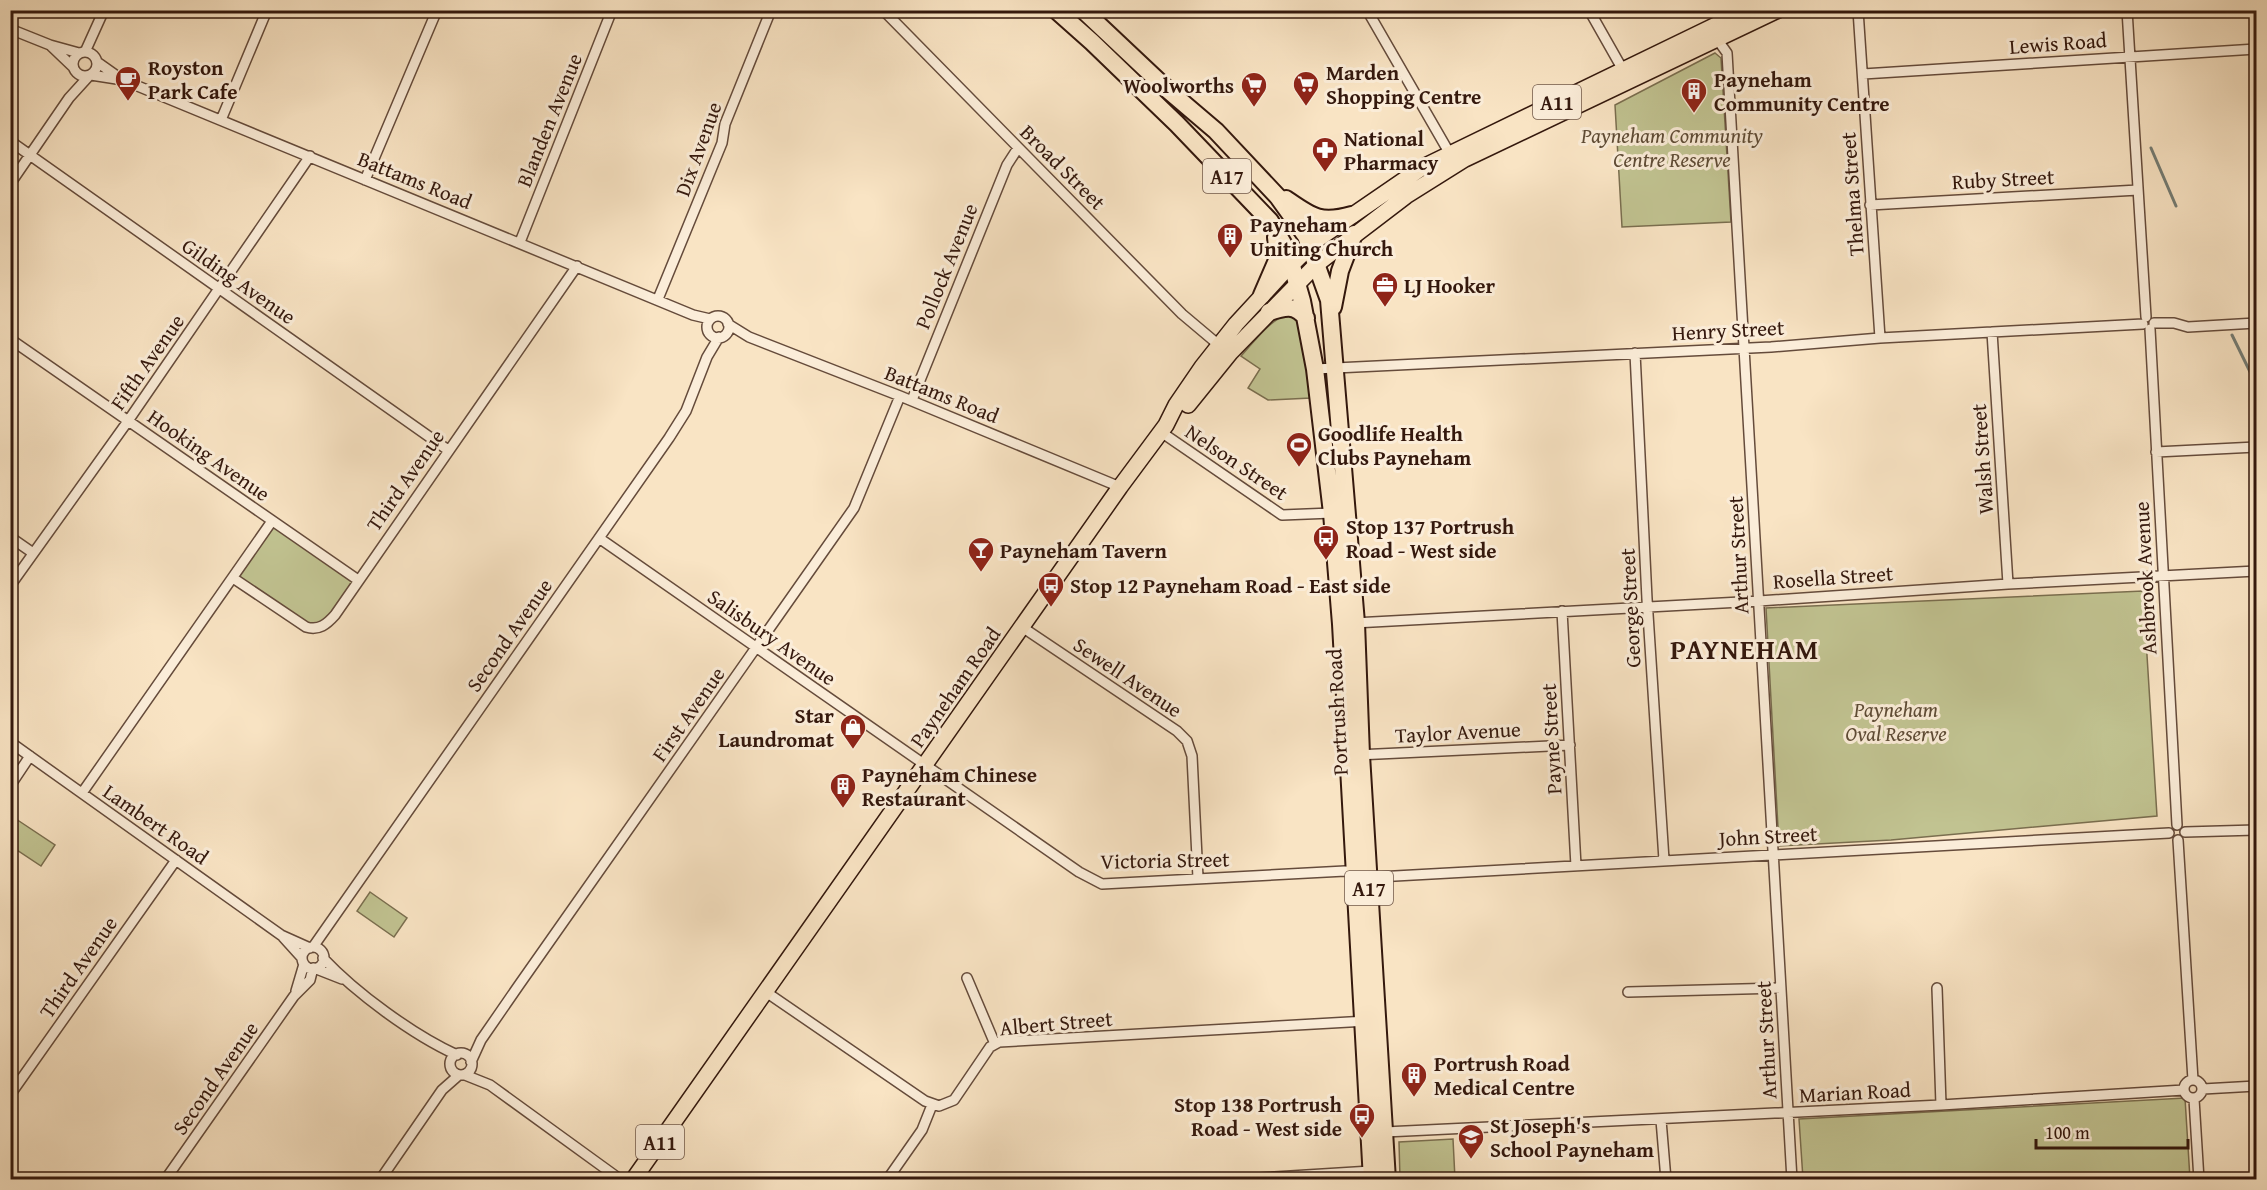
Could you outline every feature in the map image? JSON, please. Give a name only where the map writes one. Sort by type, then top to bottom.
[{"type":"highway","points":[[1056,11],[1079,18],[1088,15],[1103,53]]},
{"type":"highway","name":"A17","points":[[1056,11],[1185,132],[1269,221],[1288,252],[1297,284]]},
{"type":"highway","name":"A17","points":[[1088,15],[1169,91],[1216,131],[1268,186],[1298,222],[1310,246]]},
{"type":"highway","points":[[1268,186],[1304,211],[1326,221],[1352,215]]},
{"type":"highway","points":[[1262,296],[1278,258],[1275,229]]},
{"type":"highway","points":[[1331,314],[1340,271],[1354,234]]},
{"type":"highway","name":"Portrush Road","points":[[1310,246],[1325,286],[1331,314],[1335,368],[1371,1021],[1372,1175]]},
{"type":"highway","name":"Portrush Road","points":[[1297,284],[1315,369],[1348,624]]},
{"type":"highway","points":[[1269,312],[1293,307],[1300,310],[1306,318]]},
{"type":"highway","name":"Portrush Road","points":[[1371,1021],[1385,1132],[1387,1179]]},
{"type":"main road","name":"Payneham Road","points":[[1164,429],[1176,405],[1220,345],[1262,296],[1310,246],[1352,215],[1423,167],[1747,10]]},
{"type":"main road","name":"Payneham Road","points":[[633,1179],[1120,487],[1164,429],[1186,408],[1230,353],[1269,312],[1317,264],[1354,234],[1406,196],[1465,159],[1778,10]]},
{"type":"street","points":[[10,184],[69,98],[97,70],[88,55],[104,10]]},
{"type":"street","points":[[221,120],[267,10]]},
{"type":"street","points":[[365,180],[437,10]]},
{"type":"street","name":"Blanden Avenue","points":[[520,242],[612,10]]},
{"type":"street","name":"Dix Avenue","points":[[658,299],[722,143],[725,124],[771,10]]},
{"type":"street","name":"Broad Street","points":[[883,10],[1182,314],[1220,345]]},
{"type":"street","points":[[1367,10],[1450,154]]},
{"type":"street","points":[[1589,10],[1623,70]]},
{"type":"street","name":"Thelma Street","points":[[1858,10],[1880,338]]},
{"type":"street","name":"Ashbrook Avenue","points":[[2127,10],[2156,452],[2177,825]]},
{"type":"street","name":"Battams Road","points":[[10,29],[50,45],[88,55],[123,80],[658,299],[693,315],[709,326],[718,316],[722,317],[728,324],[749,337],[912,400],[1120,487]]},
{"type":"street","name":"Arthur Street","points":[[1718,39],[1727,54],[1792,1179]]},
{"type":"street","name":"Battams Road","points":[[50,45],[74,69]]},
{"type":"street","name":"Lewis Road","points":[[1863,74],[2256,49]]},
{"type":"street","points":[[69,98],[75,81],[74,60],[88,55]]},
{"type":"street","points":[[74,69],[79,75],[90,76]]},
{"type":"street","name":"Battams Road","points":[[90,76],[123,80]]},
{"type":"street","name":"Gilding Avenue","points":[[10,141],[448,450]]},
{"type":"street","name":"Pollock Avenue","points":[[912,400],[1007,165],[1018,148]]},
{"type":"street","name":"Fifth Avenue","points":[[10,586],[128,421],[310,156]]},
{"type":"street","name":"Ruby Street","points":[[1870,205],[2138,190]]},
{"type":"street","name":"Third Avenue","points":[[233,578],[300,623],[313,629],[326,624],[577,266]]},
{"type":"street","name":"Henry Street","points":[[1315,369],[1743,348],[2148,323],[2174,323],[2188,327],[2256,323]]},
{"type":"street","name":"Second Avenue","points":[[316,951],[328,927],[686,411],[708,357],[721,337],[728,331],[728,324]]},
{"type":"street","points":[[709,326],[721,337]]},
{"type":"street","name":"Second Avenue","points":[[708,357],[709,326]]},
{"type":"street","name":"Walsh Street","points":[[1992,332],[2008,584]]},
{"type":"street","name":"Battams Road","points":[[721,337],[749,337]]},
{"type":"street","name":"Hooking Avenue","points":[[10,339],[358,580]]},
{"type":"street","name":"George Street","points":[[1635,353],[1647,606],[1664,860]]},
{"type":"street","name":"First Avenue","points":[[472,1063],[481,1040],[858,501],[900,396]]},
{"type":"street","name":"Nelson Street","points":[[1164,429],[1282,515],[1332,513]]},
{"type":"street","points":[[2156,452],[2256,447]]},
{"type":"street","points":[[82,793],[272,521]]},
{"type":"street","points":[[10,537],[33,553]]},
{"type":"street","name":"Salisbury Avenue","points":[[599,538],[925,766]]},
{"type":"street","name":"Rosella Street","points":[[1348,624],[2256,571]]},
{"type":"street","name":"Payne Street","points":[[1562,611],[1576,866]]},
{"type":"street","name":"Sewell Avenue","points":[[1022,627],[1177,731],[1187,741],[1192,756],[1198,879]]},
{"type":"street","name":"Lambert Road","points":[[10,742],[281,935],[316,951],[344,980],[432,1044],[451,1066]]},
{"type":"street","name":"Taylor Avenue","points":[[1355,755],[1570,745]]},
{"type":"street","points":[[10,786],[30,756]]},
{"type":"street","name":"Victoria Street","points":[[925,766],[1097,883],[1362,874]]},
{"type":"street","points":[[2177,825],[2185,832],[2183,838],[2178,840],[2173,840],[2169,833],[2172,826],[2177,825]]},
{"type":"street","points":[[2185,832],[2256,830]]},
{"type":"street","name":"John Street","points":[[1362,874],[1576,866],[2169,833]]},
{"type":"street","points":[[2178,840],[2193,1080]]},
{"type":"street","name":"Third Avenue","points":[[10,1095],[176,860]]},
{"type":"street","name":"Lambert Road","points":[[281,935],[308,965],[344,980]]},
{"type":"street","points":[[305,950],[316,951],[320,965],[308,965],[305,950]]},
{"type":"street","name":"Second Avenue","points":[[165,1179],[294,996],[308,965]]},
{"type":"street","points":[[967,978],[995,1044]]},
{"type":"street","points":[[1628,992],[1781,988]]},
{"type":"street","points":[[1937,988],[1941,1105]]},
{"type":"street","points":[[766,992],[932,1105],[922,1130],[887,1179]]},
{"type":"street","name":"Albert Street","points":[[932,1105],[945,1105],[954,1100],[990,1047],[995,1044],[1371,1021]]},
{"type":"street","name":"First Avenue","points":[[460,1055],[481,1040]]},
{"type":"street","name":"Lambert Road","points":[[432,1044],[460,1055]]},
{"type":"street","points":[[380,1179],[442,1090],[453,1057],[460,1055],[469,1057],[490,1085],[621,1179]]},
{"type":"street","points":[[442,1090],[469,1072],[472,1063]]},
{"type":"street","points":[[451,1066],[454,1072],[490,1085]]},
{"type":"street","points":[[2193,1080],[2199,1082],[2203,1089],[2200,1096],[2194,1099],[2186,1096],[2184,1090],[2186,1084],[2193,1080]]},
{"type":"street","points":[[2203,1089],[2256,1086]]},
{"type":"street","name":"Marian Road","points":[[1385,1132],[1661,1120],[2184,1090]]},
{"type":"street","points":[[2194,1099],[2199,1179]]},
{"type":"street","points":[[1661,1120],[1666,1179]]},
{"type":"street","points":[[1226,1179],[1372,1175]]},
{"type":"green space","name":"Payneham Community Centre Reserve","points":[[1715,53],[1721,58],[1731,222],[1622,227],[1615,105]]},
{"type":"green space","points":[[1289,314],[1301,320],[1311,398],[1268,400],[1248,388],[1260,369],[1241,356],[1269,326]]},
{"type":"green space","points":[[272,521],[358,580],[335,615],[313,629],[233,578]]},
{"type":"green space","name":"Payneham Oval Reserve","points":[[2143,591],[2157,816],[1891,840],[1779,846],[1766,608]]},
{"type":"green space","points":[[16,819],[55,845],[41,866],[11,846],[11,827]]},
{"type":"green space","points":[[370,892],[407,918],[394,937],[357,911]]},
{"type":"green space","points":[[2185,1098],[2190,1179],[1803,1179],[1799,1119]]},
{"type":"green space","points":[[1453,1139],[1455,1179],[1400,1179],[1399,1142]]},
{"type":"waterway","points":[[2151,148],[2176,206]]},
{"type":"waterway","points":[[2232,335],[2256,384]]},
{"type":"place","name":"Royston Park Cafe","points":[[128,102]]},
{"type":"place","name":"Marden Shopping Centre","points":[[1306,107]]},
{"type":"place","name":"Woolworths","points":[[1254,108]]},
{"type":"place","name":"Payneham Community Centre","points":[[1694,114]]},
{"type":"place","name":"National Pharmacy","points":[[1325,173]]},
{"type":"place","name":"Payneham Uniting Church","points":[[1230,259]]},
{"type":"place","name":"LJ Hooker","points":[[1385,308]]},
{"type":"place","name":"Goodlife Health Clubs Payneham","points":[[1299,468]]},
{"type":"place","name":"Stop 137 Portrush Road - West side","points":[[1326,561]]},
{"type":"place","name":"Payneham Tavern","points":[[981,573]]},
{"type":"place","name":"Stop 12 Payneham Road - East side","points":[[1051,608]]},
{"type":"place","name":"Star Laundromat","points":[[853,750]]},
{"type":"place","name":"Payneham Chinese Restaurant","points":[[843,809]]},
{"type":"place","name":"Portrush Road Medical Centre","points":[[1414,1098]]},
{"type":"place","name":"Stop 138 Portrush Road - West side","points":[[1362,1139]]},
{"type":"place","name":"St Joseph's School Payneham","points":[[1471,1160]]},
{"type":"district","name":"PAYNEHAM","points":[[1745,649]]}]
